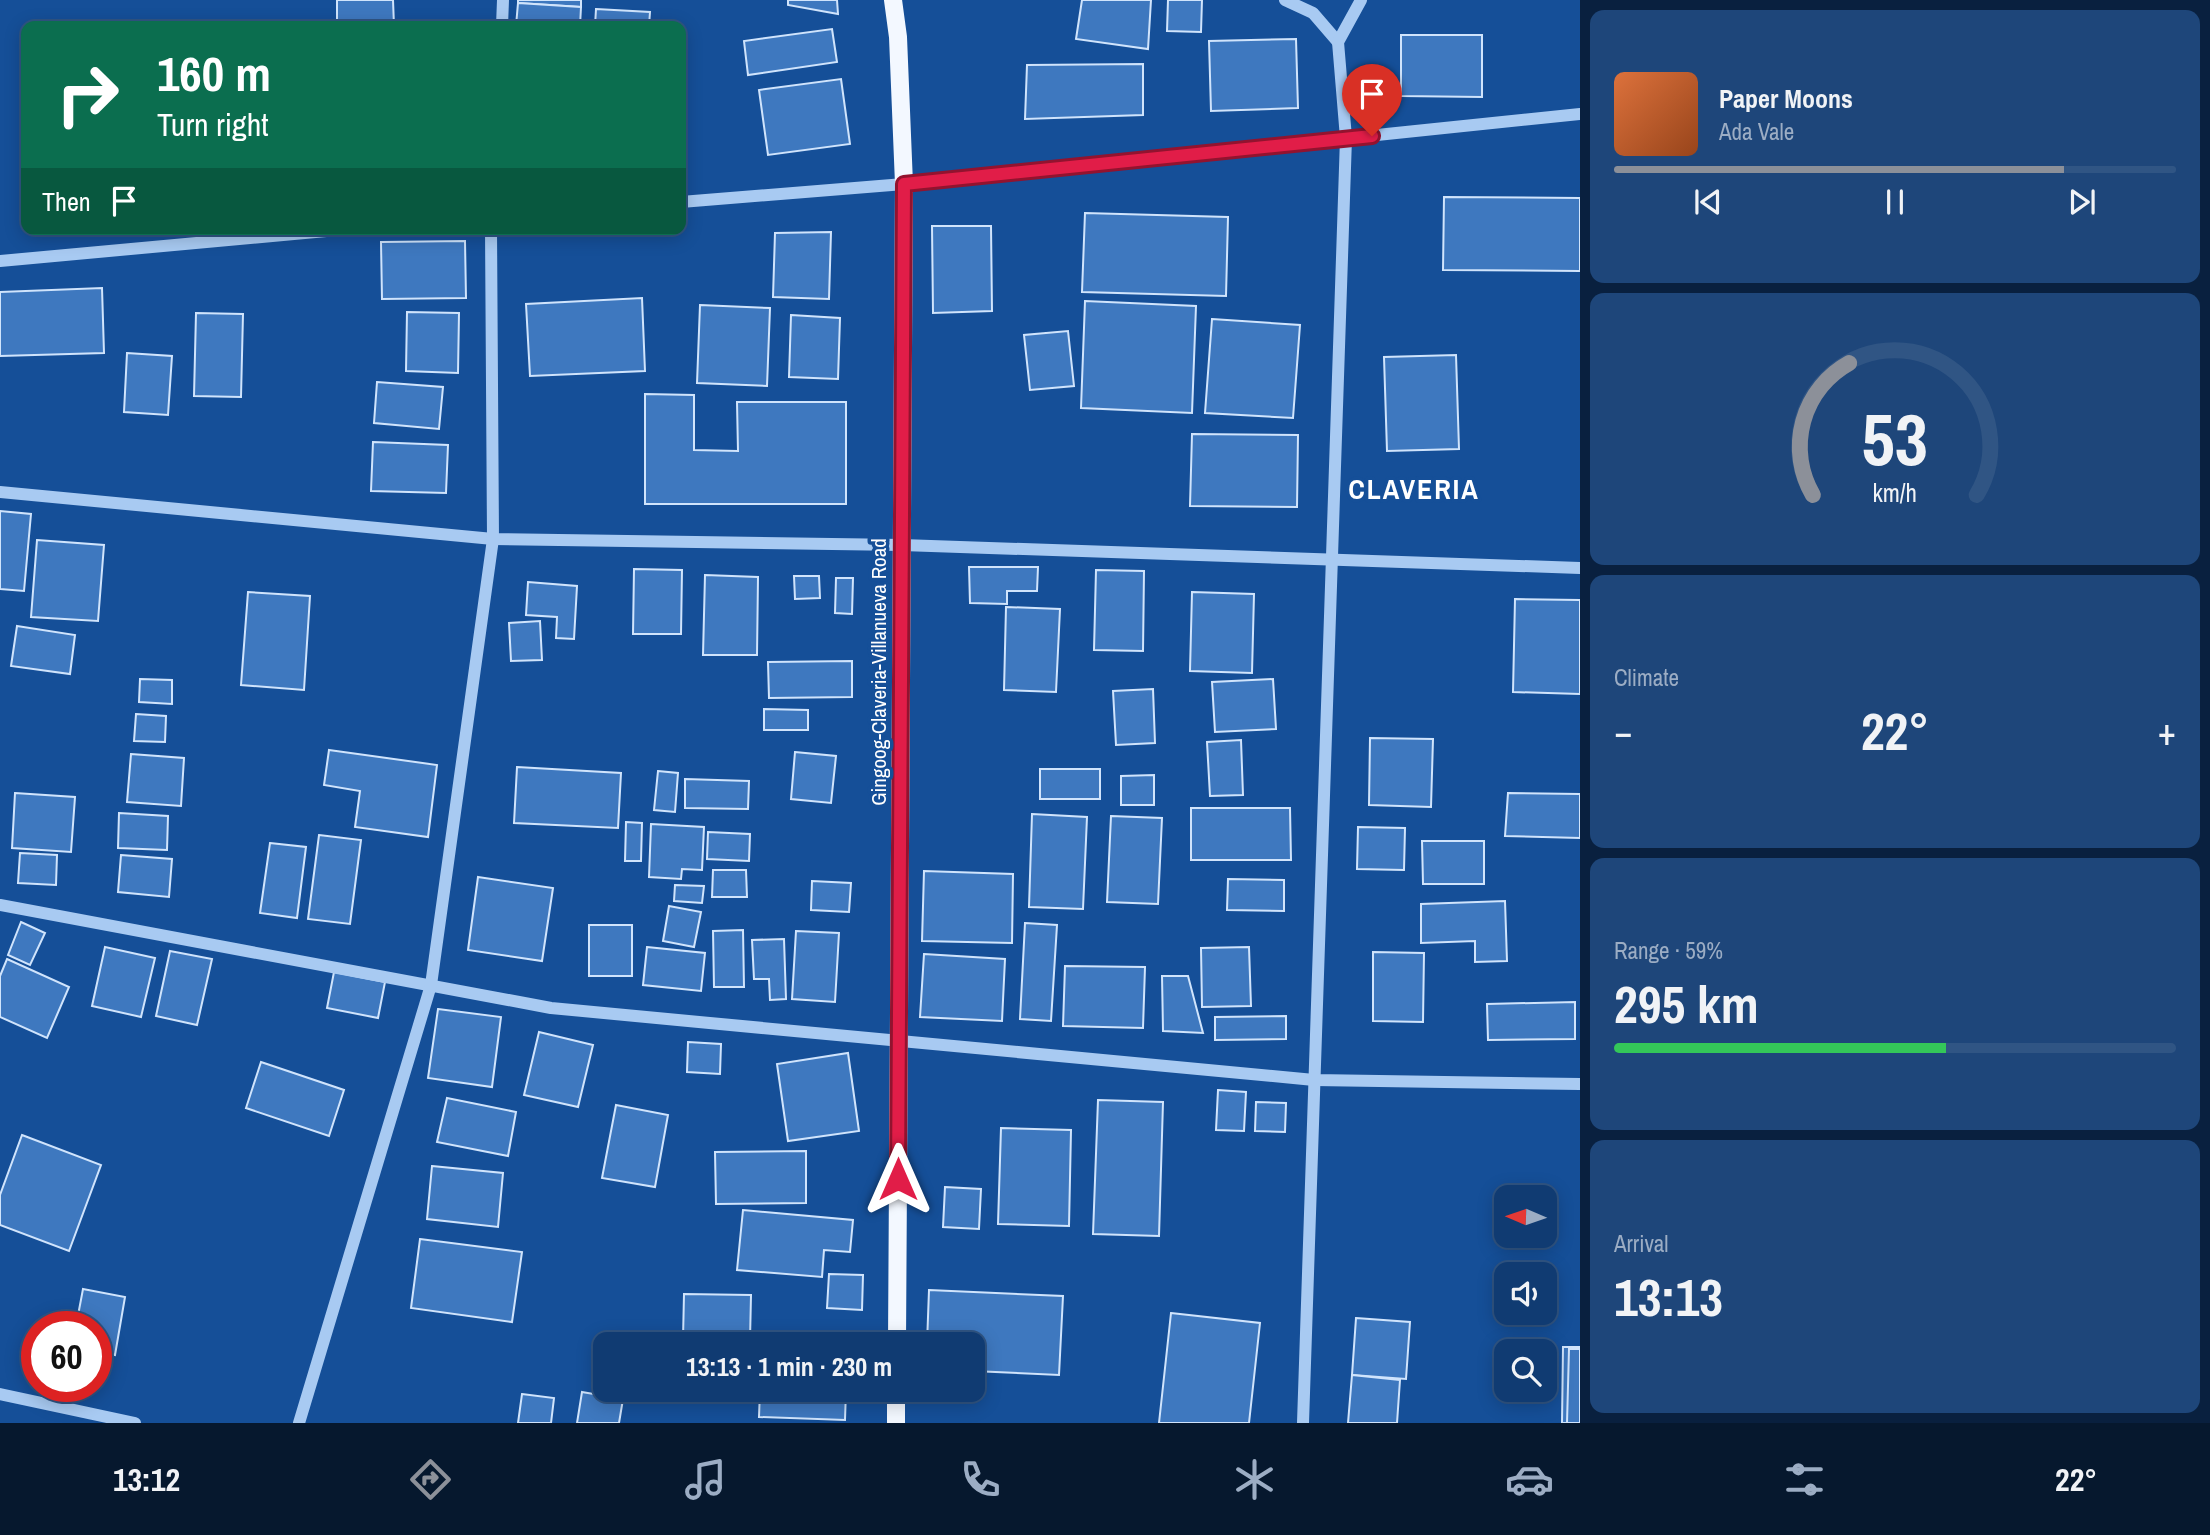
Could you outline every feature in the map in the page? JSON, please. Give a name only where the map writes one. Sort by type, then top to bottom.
[{"type":"main road","name":"Gingoog-Claveria-Villanueva Road","points":[[893,0],[898,37],[904,184],[897,1332]]},
{"type":"main road","points":[[896,1423],[897,1402]]},
{"type":"street","points":[[502,21],[503,0]]},
{"type":"street","points":[[1285,0],[1313,13],[1338,42]]},
{"type":"street","points":[[1303,1423],[1346,138],[1338,42],[1361,0]]},
{"type":"street","points":[[686,202],[904,184],[1580,114]]},
{"type":"street","points":[[0,261],[283,235]]},
{"type":"street","points":[[299,1423],[431,985],[494,539],[491,235]]},
{"type":"street","points":[[0,492],[494,539],[902,545],[1580,568]]},
{"type":"street","points":[[0,905],[551,1008],[1314,1080],[1580,1084]]},
{"type":"street","points":[[0,1394],[135,1423]]},
{"type":"building","points":[[337,0],[393,0],[394,21],[337,21]]},
{"type":"building","points":[[518,0],[581,0],[581,7],[518,3]]},
{"type":"building","points":[[788,0],[837,0],[838,14],[788,5]]},
{"type":"building","points":[[1082,0],[1151,0],[1148,49],[1076,39]]},
{"type":"building","points":[[1168,0],[1202,0],[1201,32],[1167,31]]},
{"type":"building","points":[[518,3],[581,7],[580,21],[516,21]]},
{"type":"building","points":[[596,9],[650,12],[649,21],[595,21]]},
{"type":"building","points":[[832,29],[837,62],[748,75],[744,41]]},
{"type":"building","points":[[1401,35],[1482,35],[1482,97],[1401,96]]},
{"type":"building","points":[[1296,39],[1298,108],[1211,111],[1209,41]]},
{"type":"building","points":[[1143,64],[1143,115],[1025,119],[1027,65]]},
{"type":"building","points":[[841,79],[850,144],[768,155],[759,90]]},
{"type":"building","points":[[1444,197],[1580,198],[1580,271],[1443,270]]},
{"type":"building","points":[[1085,213],[1228,217],[1226,296],[1082,292]]},
{"type":"building","points":[[932,226],[991,226],[992,311],[933,313]]},
{"type":"building","points":[[831,232],[829,299],[773,297],[775,233]]},
{"type":"building","points":[[465,241],[466,298],[382,299],[381,242]]},
{"type":"building","points":[[102,288],[104,353],[0,356],[0,292]]},
{"type":"building","points":[[642,298],[645,371],[530,376],[526,304]]},
{"type":"building","points":[[1085,301],[1196,306],[1192,413],[1081,408]]},
{"type":"building","points":[[700,305],[770,308],[767,386],[697,383]]},
{"type":"building","points":[[407,312],[459,313],[458,373],[406,371]]},
{"type":"building","points":[[196,313],[243,314],[241,397],[194,396]]},
{"type":"building","points":[[791,315],[840,318],[838,379],[789,377]]},
{"type":"building","points":[[1212,319],[1300,325],[1293,418],[1205,413]]},
{"type":"building","points":[[1068,331],[1074,386],[1030,390],[1024,335]]},
{"type":"building","points":[[127,353],[172,356],[168,415],[124,412]]},
{"type":"building","points":[[1456,355],[1459,449],[1387,451],[1384,357]]},
{"type":"building","points":[[377,382],[443,387],[439,429],[374,423]]},
{"type":"building","points":[[645,394],[694,395],[694,450],[738,451],[737,402],[846,402],[846,504],[645,504]]},
{"type":"building","points":[[1192,434],[1298,435],[1297,507],[1190,506]]},
{"type":"building","points":[[373,442],[448,445],[446,493],[371,491]]},
{"type":"building","points":[[0,511],[31,514],[24,591],[0,589]]},
{"type":"building","points":[[37,540],[104,545],[98,621],[31,617]]},
{"type":"building","points":[[969,567],[1038,567],[1037,591],[1007,591],[1007,604],[970,603]]},
{"type":"building","points":[[634,569],[682,570],[681,634],[633,634]]},
{"type":"building","points":[[1096,570],[1144,571],[1143,651],[1094,650]]},
{"type":"building","points":[[705,575],[758,577],[757,655],[703,655]]},
{"type":"building","points":[[794,576],[819,576],[820,598],[795,599]]},
{"type":"building","points":[[836,578],[853,578],[852,614],[835,613]]},
{"type":"building","points":[[528,582],[577,586],[574,639],[556,638],[557,617],[526,615]]},
{"type":"building","points":[[248,592],[310,596],[304,690],[241,685]]},
{"type":"building","points":[[1192,592],[1254,594],[1252,673],[1190,671]]},
{"type":"building","points":[[1515,599],[1580,600],[1580,694],[1513,692]]},
{"type":"building","points":[[1006,607],[1060,609],[1056,692],[1004,690]]},
{"type":"building","points":[[540,621],[542,660],[511,661],[509,623]]},
{"type":"building","points":[[17,626],[75,635],[70,674],[11,666]]},
{"type":"building","points":[[852,661],[852,697],[769,698],[768,662]]},
{"type":"building","points":[[140,679],[172,680],[172,704],[139,702]]},
{"type":"building","points":[[1273,679],[1276,729],[1215,732],[1212,682]]},
{"type":"building","points":[[1153,689],[1155,743],[1116,745],[1113,691]]},
{"type":"building","points":[[764,709],[808,710],[808,730],[764,730]]},
{"type":"building","points":[[136,714],[166,716],[165,742],[134,741]]},
{"type":"building","points":[[1370,738],[1433,739],[1431,807],[1369,805]]},
{"type":"building","points":[[1241,740],[1243,795],[1210,796],[1207,742]]},
{"type":"building","points":[[329,750],[437,765],[428,837],[355,827],[360,791],[324,785]]},
{"type":"building","points":[[795,752],[836,756],[831,803],[791,799]]},
{"type":"building","points":[[131,754],[184,758],[181,806],[127,802]]},
{"type":"building","points":[[517,767],[621,773],[618,828],[514,823]]},
{"type":"building","points":[[1040,769],[1100,769],[1100,799],[1040,799]]},
{"type":"building","points":[[658,771],[678,773],[675,812],[654,810]]},
{"type":"building","points":[[1154,775],[1154,805],[1121,805],[1121,776]]},
{"type":"building","points":[[685,779],[749,781],[748,809],[685,808]]},
{"type":"building","points":[[15,793],[75,797],[71,852],[12,848]]},
{"type":"building","points":[[1508,793],[1580,794],[1580,838],[1505,836]]},
{"type":"building","points":[[1191,808],[1290,808],[1291,860],[1191,860]]},
{"type":"building","points":[[119,813],[168,816],[167,850],[118,848]]},
{"type":"building","points":[[1032,814],[1087,817],[1083,909],[1029,907]]},
{"type":"building","points":[[1111,816],[1162,818],[1158,904],[1107,902]]},
{"type":"building","points":[[626,822],[642,823],[641,861],[625,861]]},
{"type":"building","points":[[651,824],[704,827],[702,870],[682,869],[681,879],[649,877]]},
{"type":"building","points":[[1358,827],[1405,828],[1404,870],[1357,869]]},
{"type":"building","points":[[708,832],[750,834],[749,861],[707,859]]},
{"type":"building","points":[[319,835],[361,840],[350,924],[308,919]]},
{"type":"building","points":[[1422,841],[1484,841],[1484,884],[1423,884]]},
{"type":"building","points":[[270,843],[306,847],[297,918],[260,913]]},
{"type":"building","points":[[20,853],[57,855],[56,885],[18,883]]},
{"type":"building","points":[[121,855],[172,859],[169,897],[118,892]]},
{"type":"building","points":[[713,870],[746,870],[747,897],[712,897]]},
{"type":"building","points":[[924,871],[1013,874],[1012,943],[922,941]]},
{"type":"building","points":[[478,877],[553,888],[542,961],[468,950]]},
{"type":"building","points":[[1228,879],[1284,880],[1284,911],[1227,910]]},
{"type":"building","points":[[812,881],[851,883],[849,912],[811,910]]},
{"type":"building","points":[[675,885],[704,886],[702,903],[674,901]]},
{"type":"building","points":[[1505,901],[1507,961],[1475,962],[1475,941],[1421,943],[1421,904]]},
{"type":"building","points":[[669,906],[701,912],[694,947],[663,941]]},
{"type":"building","points":[[21,922],[45,933],[30,965],[8,955]]},
{"type":"building","points":[[1025,923],[1057,925],[1051,1021],[1020,1019]]},
{"type":"building","points":[[589,925],[632,925],[632,976],[589,976]]},
{"type":"building","points":[[743,930],[744,987],[714,987],[713,931]]},
{"type":"building","points":[[796,931],[839,933],[835,1002],[792,999]]},
{"type":"building","points":[[784,939],[786,999],[770,1000],[769,979],[754,979],[752,940]]},
{"type":"building","points":[[105,947],[155,958],[141,1017],[92,1006]]},
{"type":"building","points":[[647,947],[705,953],[701,991],[643,985]]},
{"type":"building","points":[[1249,947],[1251,1006],[1202,1007],[1201,948]]},
{"type":"building","points":[[170,951],[212,959],[197,1025],[156,1016]]},
{"type":"building","points":[[1373,952],[1424,953],[1423,1022],[1373,1021]]},
{"type":"building","points":[[924,954],[1005,959],[1002,1021],[920,1017]]},
{"type":"building","points":[[7,959],[69,987],[47,1038],[0,1017],[0,976]]},
{"type":"building","points":[[1065,966],[1145,967],[1143,1028],[1063,1026]]},
{"type":"building","points":[[334,972],[385,982],[378,1018],[327,1008]]},
{"type":"building","points":[[1162,976],[1188,976],[1203,1033],[1163,1031]]},
{"type":"building","points":[[1575,1002],[1575,1039],[1488,1040],[1487,1004]]},
{"type":"building","points":[[438,1009],[501,1017],[492,1087],[428,1078]]},
{"type":"building","points":[[1286,1016],[1286,1039],[1215,1040],[1215,1017]]},
{"type":"building","points":[[539,1032],[593,1045],[578,1107],[524,1095]]},
{"type":"building","points":[[688,1042],[721,1044],[720,1074],[687,1072]]},
{"type":"building","points":[[848,1053],[859,1131],[788,1141],[777,1064]]},
{"type":"building","points":[[261,1062],[344,1090],[329,1136],[246,1108]]},
{"type":"building","points":[[1218,1090],[1246,1092],[1244,1131],[1216,1130]]},
{"type":"building","points":[[447,1098],[516,1112],[508,1156],[437,1142]]},
{"type":"building","points":[[1098,1100],[1163,1102],[1159,1236],[1093,1234]]},
{"type":"building","points":[[1256,1102],[1286,1103],[1285,1132],[1255,1131]]},
{"type":"building","points":[[616,1105],[668,1115],[655,1187],[602,1178]]},
{"type":"building","points":[[1001,1128],[1071,1130],[1069,1226],[998,1224]]},
{"type":"building","points":[[22,1135],[101,1165],[69,1251],[0,1225],[0,1195]]},
{"type":"building","points":[[806,1151],[806,1203],[716,1204],[715,1152]]},
{"type":"building","points":[[432,1166],[503,1173],[498,1227],[427,1219]]},
{"type":"building","points":[[945,1187],[981,1189],[979,1229],[943,1227]]},
{"type":"building","points":[[743,1210],[853,1220],[850,1252],[824,1250],[822,1277],[737,1270]]},
{"type":"building","points":[[420,1239],[522,1252],[512,1322],[411,1308]]},
{"type":"building","points":[[829,1274],[863,1275],[862,1310],[827,1308]]},
{"type":"building","points":[[83,1289],[125,1297],[115,1355],[112,1355],[112,1311],[79,1311]]},
{"type":"building","points":[[929,1290],[1063,1296],[1059,1375],[985,1372],[985,1332],[927,1332]]},
{"type":"building","points":[[684,1294],[751,1295],[750,1332],[683,1332]]},
{"type":"building","points":[[1171,1313],[1260,1323],[1249,1423],[1159,1423]]},
{"type":"building","points":[[1356,1318],[1410,1322],[1406,1379],[1352,1375]]},
{"type":"building","points":[[1563,1347],[1580,1347],[1580,1423],[1562,1423]]},
{"type":"building","points":[[1569,1349],[1580,1349],[1580,1423],[1567,1423]]},
{"type":"building","points":[[1352,1375],[1400,1380],[1397,1423],[1348,1423]]},
{"type":"building","points":[[582,1392],[593,1394],[593,1402],[622,1402],[619,1423],[577,1423]]},
{"type":"building","points":[[522,1394],[554,1398],[551,1423],[518,1423]]},
{"type":"building","points":[[760,1402],[846,1402],[845,1420],[759,1417]]},
{"type":"district","name":"CLAVERIA","points":[[1414,489]]},
{"type":"route","points":[[898,1179],[904,184],[1372,136]]}]
